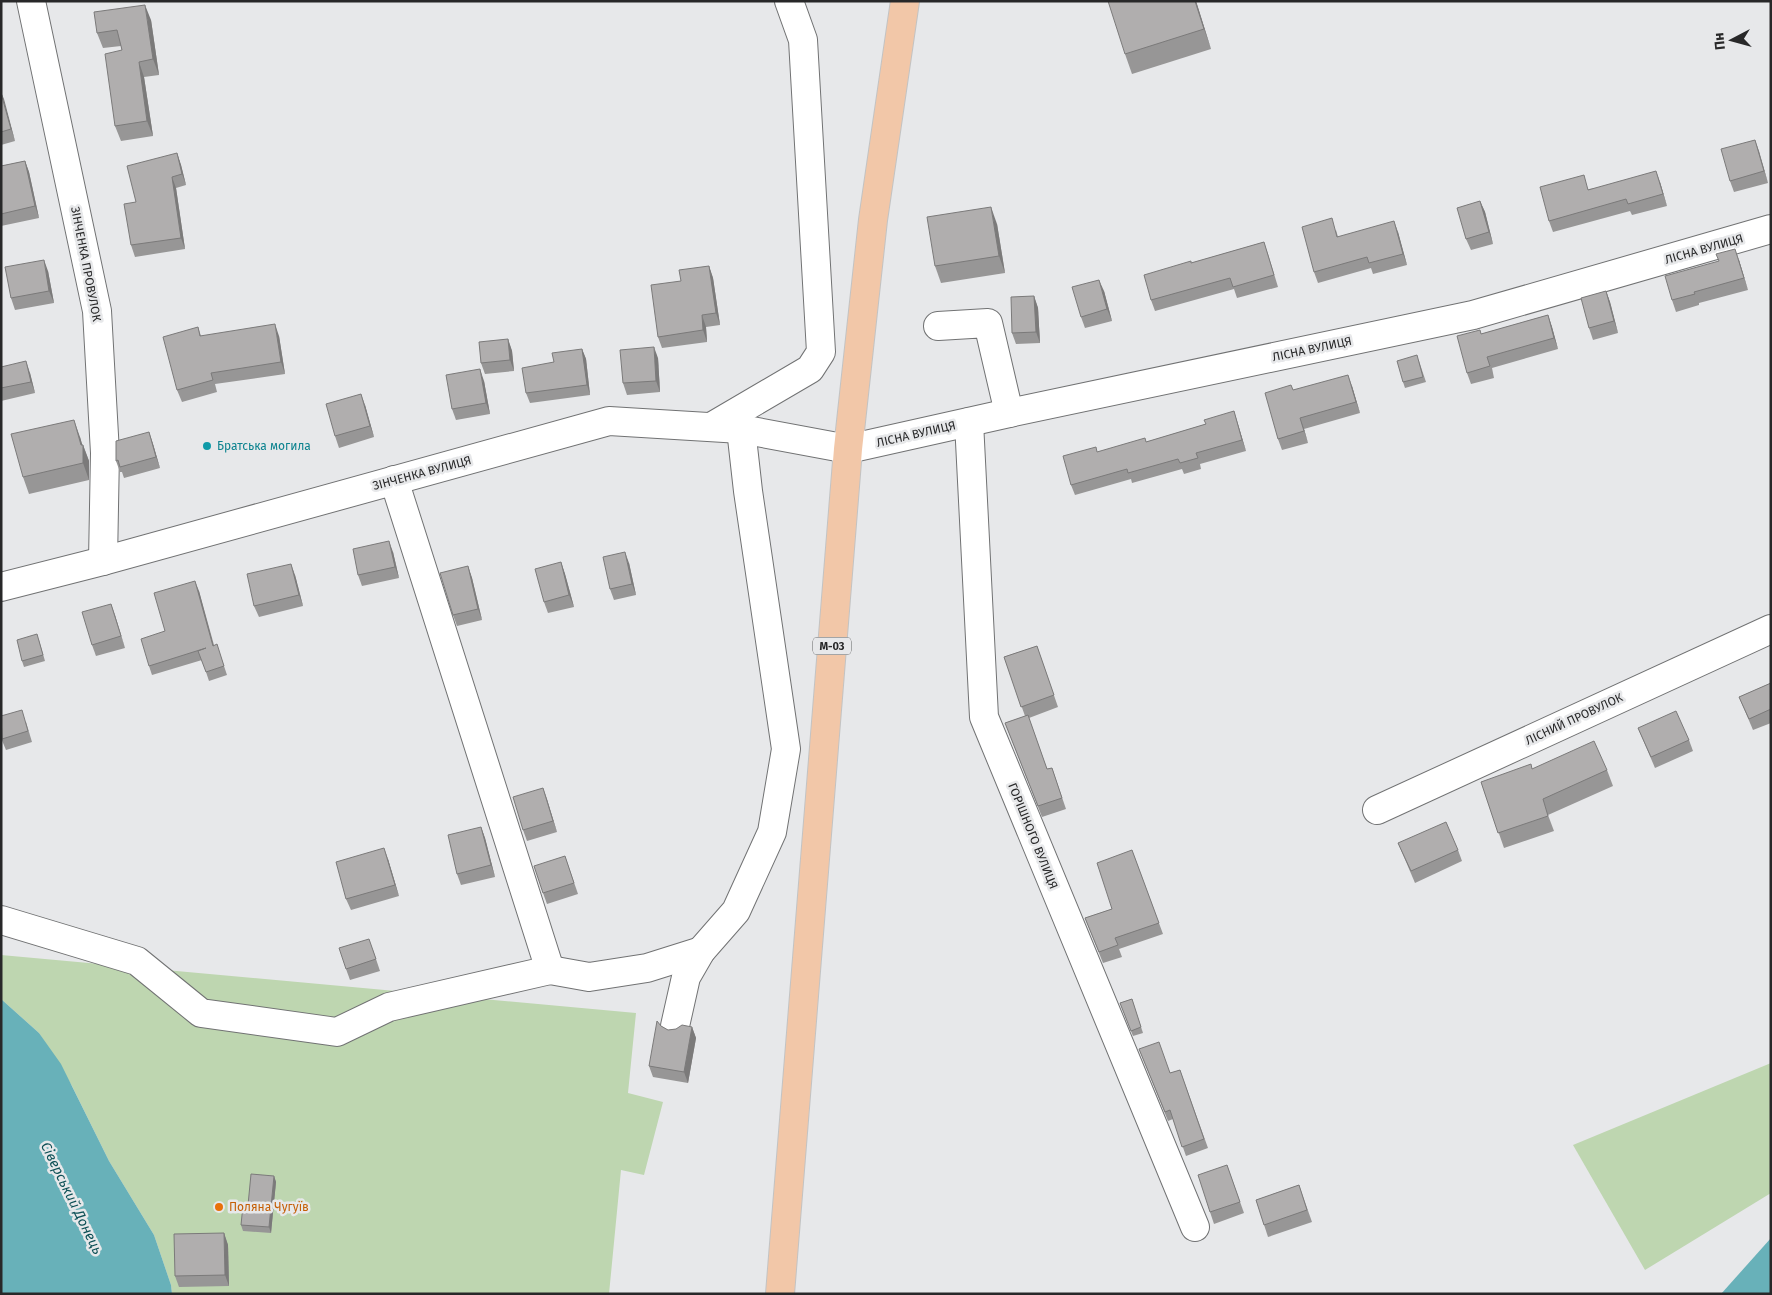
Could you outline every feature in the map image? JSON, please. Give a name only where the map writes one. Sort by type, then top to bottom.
[{"type":"highway","name":"М-03","points":[[780,1294],[848,449],[872,220],[905,1]]},
{"type":"street","name":"ЗІНЧЕНКА ПРОВУЛОК","points":[[30,1],[97,311],[105,453],[103,561]]},
{"type":"street","points":[[711,428],[810,369],[821,352],[803,40],[789,1]]},
{"type":"street","name":"ЛІСНА ВУЛИЦЯ","points":[[848,449],[1473,315],[1771,229]]},
{"type":"street","points":[[938,326],[988,323],[1009,413]]},
{"type":"street","name":"ЗІНЧЕНКА ВУЛИЦЯ","points":[[1,587],[103,561],[609,421],[741,429],[848,449]]},
{"type":"street","name":"ГОРІШНОГО ВУЛИЦЯ","points":[[969,422],[984,717],[1195,1227]]},
{"type":"street","points":[[675,1026],[686,977],[701,951],[736,910],[772,832],[786,749],[748,492],[741,429]]},
{"type":"street","points":[[394,480],[550,970]]},
{"type":"street","name":"ЛІСНИЙ ПРОВУЛОК","points":[[1377,810],[1771,629]]},
{"type":"street","points":[[1,920],[137,961],[201,1013],[337,1032],[389,1007],[550,970],[589,977],[647,968],[701,951]]},
{"type":"green space","points":[[1,955],[636,1013],[628,1093],[663,1102],[644,1175],[621,1170],[609,1294],[172,1294],[171,1285],[154,1235],[109,1161],[72,1086],[39,1033],[1,999]]},
{"type":"green space","points":[[1771,1063],[1771,1193],[1645,1270],[1573,1145]]},
{"type":"water","name":"Сіверський Донець","points":[[1,999],[39,1033],[61,1064],[109,1161],[154,1235],[171,1285],[172,1294],[1,1294]]},
{"type":"water","points":[[1771,1238],[1771,1294],[1721,1294]]},
{"type":"building","points":[[1108,1],[1195,1],[1204,29],[1125,54]]},
{"type":"building","points":[[145,5],[153,59],[139,62],[147,121],[115,126],[105,54],[122,50],[117,30],[97,33],[94,12]]},
{"type":"building","points":[[1,93],[11,129],[1,132]]},
{"type":"building","points":[[1755,140],[1764,171],[1730,181],[1721,149]]},
{"type":"building","points":[[177,153],[182,174],[172,177],[181,238],[131,245],[124,204],[136,202],[127,166]]},
{"type":"building","points":[[25,161],[35,206],[1,214],[1,166]]},
{"type":"building","points":[[1656,171],[1663,194],[1628,204],[1626,199],[1549,221],[1540,187],[1584,175],[1588,190]]},
{"type":"building","points":[[1480,201],[1489,232],[1466,239],[1457,208]]},
{"type":"building","points":[[991,207],[999,256],[935,266],[927,217]]},
{"type":"building","points":[[1332,218],[1337,237],[1394,221],[1403,254],[1369,263],[1367,257],[1314,272],[1302,227]]},
{"type":"building","points":[[1264,242],[1274,275],[1233,287],[1230,278],[1151,300],[1144,275]]},
{"type":"building","points":[[1735,249],[1744,278],[1672,300],[1665,276],[1719,261],[1716,254]]},
{"type":"building","points":[[44,260],[49,291],[11,298],[5,267]]},
{"type":"building","points":[[709,266],[716,313],[702,315],[703,330],[658,337],[651,285],[681,281],[679,270]]},
{"type":"building","points":[[1099,280],[1107,309],[1081,317],[1072,287]]},
{"type":"building","points":[[1606,291],[1614,321],[1589,328],[1581,298]]},
{"type":"building","points":[[1034,296],[1036,332],[1012,333],[1011,297]]},
{"type":"building","points":[[1548,315],[1554,338],[1487,357],[1490,366],[1467,373],[1457,336],[1480,330],[1481,334]]},
{"type":"building","points":[[275,324],[281,362],[211,373],[213,380],[177,390],[163,337],[198,327],[200,336]]},
{"type":"building","points":[[508,339],[510,360],[481,363],[479,342]]},
{"type":"building","points":[[654,347],[656,381],[623,383],[620,350]]},
{"type":"building","points":[[582,349],[587,385],[526,393],[522,368],[554,362],[552,353]]},
{"type":"building","points":[[1417,355],[1423,377],[1403,382],[1397,361]]},
{"type":"building","points":[[26,361],[31,382],[1,388],[1,367]]},
{"type":"building","points":[[480,369],[486,403],[452,409],[446,375]]},
{"type":"building","points":[[1348,375],[1356,402],[1300,418],[1304,431],[1278,439],[1265,393],[1291,385],[1293,390]]},
{"type":"building","points":[[361,394],[370,426],[335,436],[326,404]]},
{"type":"building","points":[[1234,411],[1242,440],[1196,453],[1198,458],[1180,463],[1178,459],[1128,473],[1127,469],[1071,485],[1063,456],[1096,447],[1097,452],[1145,438],[1146,442],[1206,424],[1204,420]]},
{"type":"building","points":[[74,420],[81,445],[83,445],[83,463],[23,477],[11,434]]},
{"type":"building","points":[[149,432],[156,457],[120,467],[118,460],[116,461],[116,441]]},
{"type":"building","points":[[389,541],[395,567],[358,575],[353,549]]},
{"type":"building","points":[[625,552],[632,584],[610,589],[603,557]]},
{"type":"building","points":[[561,562],[569,595],[544,602],[535,569]]},
{"type":"building","points":[[291,564],[299,595],[254,606],[247,574]]},
{"type":"building","points":[[468,566],[478,609],[453,615],[440,573]]},
{"type":"building","points":[[195,581],[213,646],[217,644],[224,666],[206,672],[198,651],[206,648],[149,666],[141,639],[165,631],[154,593]]},
{"type":"building","points":[[111,604],[121,636],[92,645],[82,612]]},
{"type":"building","points":[[37,634],[43,655],[22,661],[17,640]]},
{"type":"building","points":[[1037,646],[1054,695],[1021,707],[1004,657]]},
{"type":"building","points":[[1771,683],[1771,709],[1749,719],[1739,697]]},
{"type":"building","points":[[22,710],[28,731],[2,739],[1,716]]},
{"type":"building","points":[[1676,711],[1689,740],[1651,757],[1638,728]]},
{"type":"building","points":[[1028,715],[1047,769],[1052,768],[1062,798],[1038,806],[1005,723]]},
{"type":"building","points":[[1594,741],[1607,770],[1543,799],[1548,816],[1498,833],[1481,782],[1531,764],[1532,769]]},
{"type":"building","points":[[543,788],[553,821],[523,830],[513,797]]},
{"type":"building","points":[[1446,822],[1458,850],[1411,871],[1398,843]]},
{"type":"building","points":[[481,827],[491,865],[457,874],[448,835]]},
{"type":"building","points":[[384,848],[395,885],[346,899],[336,862]]},
{"type":"building","points":[[1132,850],[1159,923],[1115,938],[1118,945],[1099,952],[1085,918],[1112,909],[1097,863]]},
{"type":"building","points":[[565,856],[574,883],[543,893],[534,866]]},
{"type":"building","points":[[369,939],[376,959],[346,969],[339,948]]},
{"type":"building","points":[[1132,999],[1141,1027],[1131,1031],[1120,1003]]},
{"type":"building","points":[[657,1021],[668,1030],[676,1029],[682,1025],[692,1027],[684,1072],[649,1066]]},
{"type":"building","points":[[1159,1042],[1170,1073],[1180,1070],[1204,1139],[1182,1147],[1170,1110],[1165,1112],[1139,1049]]},
{"type":"building","points":[[1227,1165],[1240,1202],[1210,1212],[1198,1175]]},
{"type":"building","points":[[251,1174],[274,1176],[269,1227],[241,1225],[243,1205],[248,1205]]},
{"type":"building","points":[[1299,1185],[1307,1210],[1264,1225],[1256,1200]]},
{"type":"building","points":[[224,1233],[225,1275],[175,1276],[174,1234]]},
{"type":"place","name":"Братська могила","points":[[207,446]]},
{"type":"place","name":"Поляна Чугуїв","points":[[219,1207]]}]
